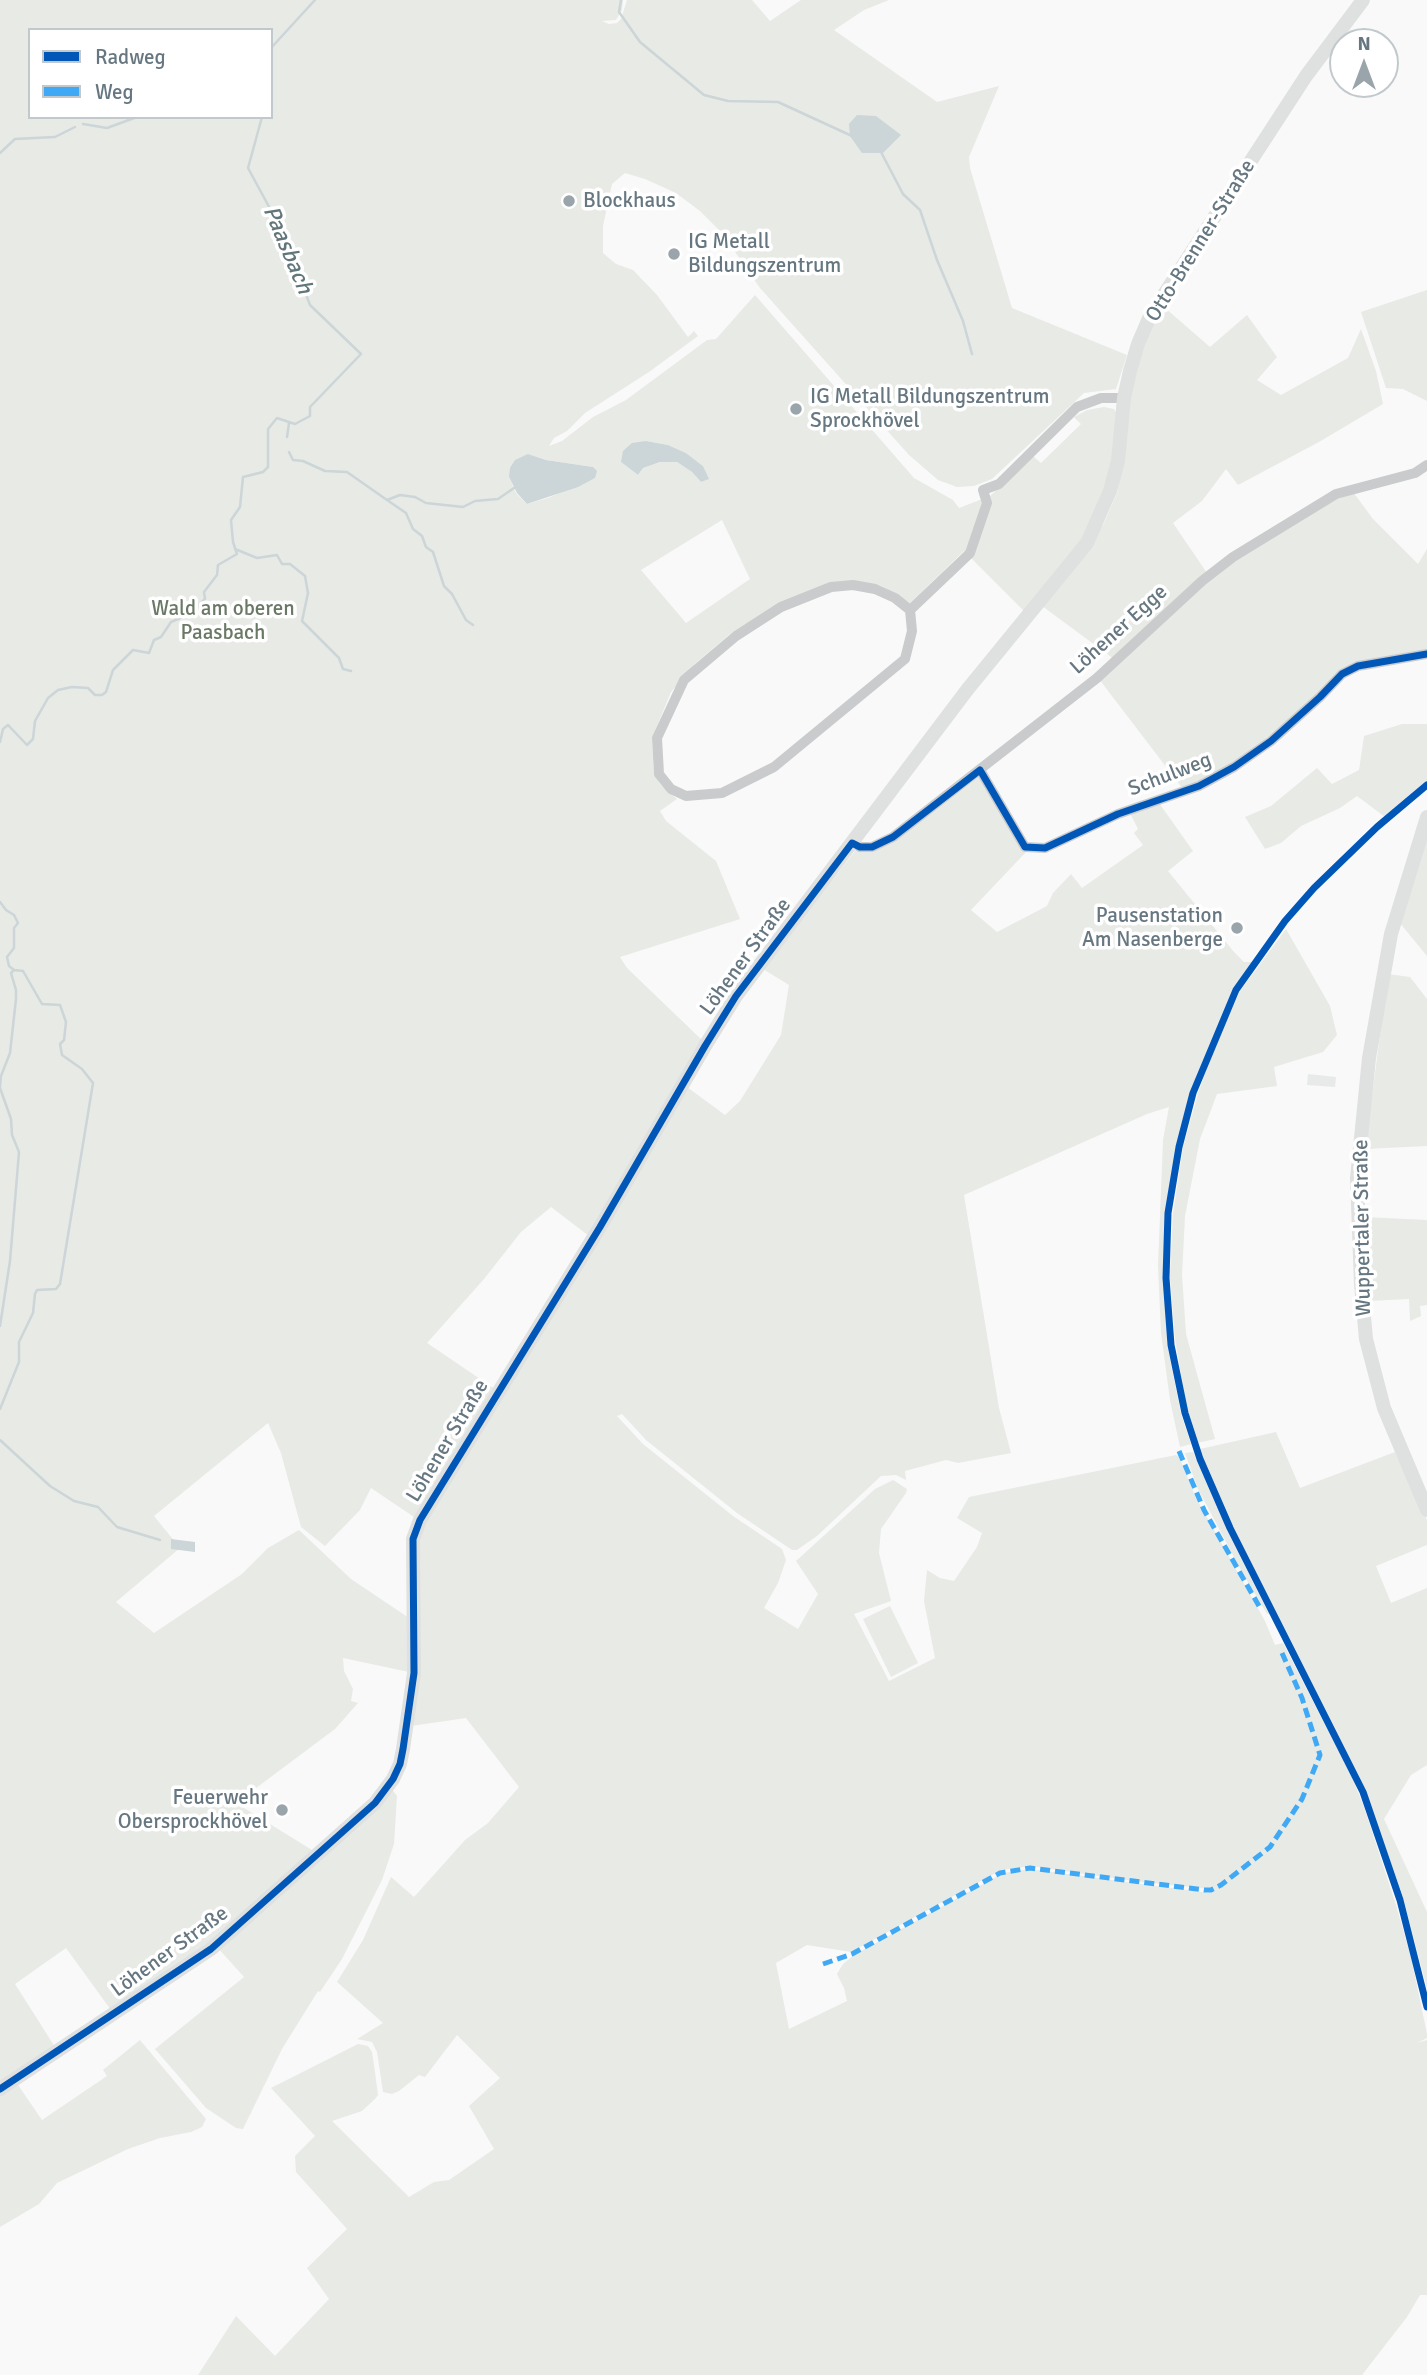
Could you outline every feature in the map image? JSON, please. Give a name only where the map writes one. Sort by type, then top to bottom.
[{"type":"street","name":"Otto-Brenner-Straße","points":[[1124,398],[1138,344],[1150,316],[1306,76],[1363,0]]},
{"type":"street","points":[[910,610],[970,553],[987,503],[983,490],[999,484],[1077,407],[1101,398],[1124,398]]},
{"type":"street","name":"Löhener Straße","points":[[0,2089],[211,1949],[375,1803],[393,1779],[403,1749],[414,1673],[414,1539],[420,1520],[600,1227],[736,996],[967,690],[1087,543],[1110,491],[1118,461],[1124,398]]},
{"type":"street","name":"Löhener Egge","points":[[852,843],[860,847],[872,847],[893,837],[1097,678],[1202,581],[1233,557],[1336,494],[1415,473],[1427,466]]},
{"type":"street","points":[[853,585],[875,589],[895,598],[910,610],[912,631],[905,659],[774,767],[722,793],[686,796],[671,789],[659,774],[657,738],[684,680],[736,636],[781,607],[831,587],[853,585]]},
{"type":"street","name":"Schulweg","points":[[980,770],[1025,847],[1045,848],[1118,814],[1199,786],[1234,767],[1270,741],[1342,674],[1358,666],[1427,654]]},
{"type":"street","name":"Wuppertaler Straße","points":[[1427,817],[1391,934],[1379,995],[1363,1110],[1357,1178],[1366,1339],[1384,1408],[1427,1510]]},
{"type":"shaded area","points":[[857,115],[876,116],[901,135],[883,153],[862,153],[850,136],[849,124]]},
{"type":"shaded area","points":[[646,441],[668,445],[686,453],[703,466],[709,479],[701,482],[677,462],[660,462],[643,468],[638,475],[621,462],[623,451],[632,443]]},
{"type":"shaded area","points":[[528,454],[546,460],[593,467],[597,471],[595,478],[578,487],[527,504],[517,493],[509,477],[515,460]]},
{"type":"shaded area","points":[[1308,1074],[1336,1077],[1335,1087],[1307,1085]]},
{"type":"shaded area","points":[[171,1539],[195,1542],[195,1552],[171,1549]]},
{"type":"green space","name":"Wald am oberen Paasbach","points":[[0,0],[623,0],[622,10],[616,20],[602,21],[609,24],[617,23],[621,19],[627,0],[752,0],[770,21],[801,0],[889,0],[864,10],[834,30],[937,102],[999,86],[969,157],[1012,308],[1127,355],[1116,389],[1084,393],[992,479],[974,486],[957,487],[938,480],[909,455],[760,288],[722,233],[700,211],[676,193],[625,173],[612,184],[603,226],[603,253],[616,264],[633,270],[657,295],[688,337],[694,331],[698,336],[649,372],[585,413],[567,431],[554,438],[549,446],[562,441],[593,417],[626,400],[707,340],[716,339],[755,295],[914,478],[953,500],[959,508],[990,496],[1033,456],[1041,463],[1081,424],[1074,417],[1087,410],[1104,407],[1114,409],[1117,414],[1112,462],[1102,499],[1087,534],[1024,611],[964,551],[910,603],[881,586],[843,581],[770,609],[730,634],[696,663],[671,692],[652,738],[654,774],[661,785],[677,799],[660,811],[666,821],[716,861],[740,919],[620,957],[627,968],[703,1041],[589,1236],[551,1207],[521,1232],[484,1279],[427,1343],[495,1389],[417,1519],[371,1488],[360,1510],[325,1546],[301,1527],[281,1453],[268,1423],[154,1516],[180,1548],[116,1602],[154,1633],[242,1574],[268,1548],[299,1530],[351,1579],[412,1620],[409,1672],[343,1658],[344,1671],[353,1689],[351,1701],[358,1703],[335,1729],[236,1803],[312,1850],[212,1942],[111,2010],[66,1948],[15,1984],[55,2047],[0,2083]],"holes":[[[646,441],[668,445],[686,453],[703,466],[708,479],[701,482],[677,462],[660,462],[643,468],[638,475],[621,462]],[[528,454],[546,460],[593,467],[595,478],[527,504],[516,493],[509,477]],[[722,520],[750,579],[686,623],[641,570]]]},
{"type":"green space","points":[[1427,290],[1427,401],[1403,389],[1386,388],[1361,312]]},
{"type":"green space","points":[[1164,307],[1210,347],[1247,315],[1277,357],[1257,380],[1281,395],[1348,358],[1361,329],[1376,371],[1383,404],[1238,485],[1226,469],[1202,501],[1173,523],[1207,573],[1114,659],[1042,606],[1086,551],[1104,523],[1117,493],[1125,453],[1132,381],[1152,325]]},
{"type":"green space","points":[[1353,492],[1373,519],[1418,564],[1427,549],[1427,651],[1356,663],[1233,766],[1183,789],[1099,679],[1212,575],[1335,497]]},
{"type":"green space","points":[[1402,724],[1427,724],[1425,786],[1385,817],[1357,796],[1340,808],[1301,826],[1281,843],[1265,849],[1245,817],[1271,806],[1317,768],[1332,784],[1359,770],[1364,736]]},
{"type":"green space","points":[[979,775],[1027,851],[971,910],[997,932],[1047,906],[1053,893],[1071,874],[1082,888],[1143,845],[1134,833],[1138,829],[1129,811],[1159,803],[1193,851],[1168,871],[1234,952],[1244,962],[1252,962],[1234,989],[1191,1091],[1177,1146],[1165,1213],[1167,1344],[1181,1414],[1191,1444],[1180,1447],[1170,1400],[1161,1333],[1158,1266],[1163,1140],[1169,1107],[1147,1114],[964,1195],[999,1408],[1011,1453],[958,1463],[946,1460],[905,1471],[906,1480],[896,1475],[881,1476],[817,1536],[797,1550],[792,1550],[737,1513],[646,1440],[622,1414],[617,1416],[643,1444],[733,1516],[782,1549],[786,1560],[778,1583],[764,1608],[798,1629],[818,1594],[796,1561],[875,1489],[893,1480],[907,1489],[881,1529],[879,1553],[891,1601],[854,1614],[889,1681],[935,1658],[924,1601],[927,1570],[940,1578],[954,1581],[977,1547],[982,1533],[957,1518],[969,1497],[1176,1455],[1179,1457],[1196,1498],[1265,1621],[1275,1645],[1283,1643],[1352,1777],[1396,1905],[1411,1957],[1427,2034],[1427,2038],[1417,2043],[1427,2040],[1427,2295],[1420,2295],[1407,2317],[1362,2375],[198,2375],[236,2316],[275,2356],[329,2299],[307,2268],[347,2229],[296,2172],[295,2156],[315,2136],[271,2088],[358,2044],[368,2046],[372,2052],[378,2095],[362,2111],[332,2121],[409,2197],[434,2182],[449,2180],[494,2149],[469,2106],[500,2078],[457,2035],[425,2077],[419,2075],[392,2094],[383,2092],[377,2052],[372,2042],[357,2039],[383,2023],[337,1982],[363,1940],[391,1877],[414,1897],[465,1840],[488,1823],[519,1787],[466,1718],[411,1726],[418,1542],[423,1522],[687,1087],[725,1115],[740,1101],[781,1035],[789,985],[763,969],[855,851],[863,851]],"holes":[[[1031,1866],[1210,1889],[1209,1893],[1030,1869],[1003,1873],[854,1955],[843,1964],[837,1974],[847,2001],[789,2029],[776,1963],[807,1945],[851,1952],[1001,1870]]]},
{"type":"green space","points":[[1427,839],[1427,956],[1399,922]]},
{"type":"green space","points":[[1286,929],[1330,1006],[1337,1035],[1323,1052],[1274,1067],[1277,1086],[1217,1094],[1200,1139],[1185,1216],[1182,1275],[1186,1334],[1215,1439],[1197,1443],[1186,1405],[1175,1339],[1170,1277],[1173,1213],[1183,1148],[1198,1093],[1217,1041],[1240,991]]},
{"type":"green space","points":[[1388,974],[1410,977],[1427,999],[1427,1146],[1365,1149]]},
{"type":"green space","points":[[1365,1217],[1427,1220],[1427,1305],[1420,1306],[1421,1316],[1410,1321],[1409,1299],[1369,1301]]},
{"type":"green space","points":[[1276,1432],[1300,1488],[1395,1452],[1427,1520],[1427,1545],[1376,1566],[1391,1603],[1427,1588],[1427,1765],[1411,1775],[1384,1819],[1427,1912],[1427,1988],[1402,1894],[1363,1786],[1256,1576],[1217,1494],[1200,1449]]},
{"type":"green space","points":[[1193,1452],[1269,1614],[1242,1572],[1198,1489],[1185,1453]]},
{"type":"green space","points":[[890,1606],[918,1663],[891,1677],[863,1619]]},
{"type":"green space","points":[[391,1788],[397,1796],[394,1844],[382,1880],[342,1959],[320,1992],[318,1991],[282,2049],[243,2129],[236,2128],[206,2108],[155,2049],[244,1977],[218,1948]]},
{"type":"green space","points":[[140,2040],[206,2119],[202,2127],[128,2149],[57,2183],[39,2204],[0,2227],[0,2093],[16,2082],[42,2120],[107,2076],[103,2070]]},
{"type":"waterway","name":"Paasbach","points":[[273,46],[315,0]]},
{"type":"waterway","points":[[621,0],[619,12],[640,42],[704,95],[728,101],[778,102],[852,136]]},
{"type":"waterway","points":[[83,124],[107,128],[132,119]]},
{"type":"waterway","name":"Paasbach","points":[[0,742],[3,729],[8,725],[27,745],[33,739],[35,721],[48,698],[58,690],[88,688],[95,695],[102,695],[106,692],[113,670],[133,650],[149,653],[154,640],[161,637],[171,622],[187,615],[205,599],[204,592],[217,575],[218,565],[237,554],[231,520],[240,507],[243,477],[263,472],[268,467],[268,429],[277,418],[295,424],[310,416],[310,407],[361,354],[310,305],[280,227],[248,168],[261,119]]},
{"type":"waterway","points":[[0,153],[15,139],[55,137],[75,127]]},
{"type":"waterway","points":[[881,152],[903,194],[920,210],[937,260],[963,321],[972,354]]},
{"type":"waterway","points":[[287,437],[289,423]]},
{"type":"waterway","points":[[289,452],[293,460],[303,461],[325,471],[347,472],[387,500],[400,495],[415,497],[426,503],[463,507],[475,501],[498,499],[514,488]]},
{"type":"waterway","points":[[387,500],[406,513],[413,529],[422,536],[426,547],[433,552],[444,586],[452,594],[466,620],[473,625]]},
{"type":"waterway","points":[[235,549],[257,558],[277,555],[282,564],[290,564],[305,576],[308,593],[302,621],[339,658],[343,669],[351,671]]},
{"type":"waterway","name":"Paasbach","points":[[0,902],[14,915],[18,923],[14,928],[14,948],[7,957],[9,966],[14,970],[11,973],[16,999],[10,1053],[1,1076],[0,1087]]},
{"type":"waterway","points":[[0,1409],[19,1362],[19,1342],[33,1313],[35,1294],[37,1290],[56,1289],[60,1284],[93,1083],[82,1069],[62,1055],[60,1044],[64,1040],[66,1022],[60,1005],[42,1004],[23,971],[14,970]]},
{"type":"waterway","name":"Paasbach","points":[[0,1088],[19,1152],[10,1261],[0,1326]]},
{"type":"waterway","points":[[0,1440],[50,1486],[74,1501],[98,1507],[117,1527],[160,1540]]},
{"type":"marked path","points":[[1179,1451],[1204,1510],[1259,1606]]},
{"type":"marked path","points":[[823,1964],[852,1954],[1000,1873],[1030,1868],[1204,1890],[1221,1885],[1270,1847],[1302,1799],[1320,1755],[1302,1698],[1282,1653]]},
{"type":"cycle path","points":[[0,2089],[211,1949],[375,1803],[393,1779],[403,1749],[414,1673],[413,1539],[420,1520],[600,1227],[736,996],[852,843],[860,847],[872,847],[893,837],[980,770],[1025,847],[1045,848],[1118,814],[1199,786],[1234,767],[1271,741],[1342,674],[1358,666],[1427,654]]},
{"type":"cycle path","points":[[1427,785],[1377,827],[1314,888],[1285,921],[1236,990],[1193,1093],[1179,1147],[1168,1213],[1166,1278],[1171,1345],[1185,1413],[1200,1459],[1230,1528],[1363,1792],[1400,1900],[1427,2007]]},
{"type":"place","name":"Blockhaus","points":[[569,201]]},
{"type":"place","name":"IG Metall Bildungszentrum","points":[[674,254]]},
{"type":"place","name":"IG Metall Bildungszentrum Sprockhövel","points":[[796,409]]},
{"type":"place","name":"Pausenstation Am Nasenberge","points":[[1237,928]]},
{"type":"place","name":"Feuerwehr Obersprockhövel","points":[[282,1810]]}]
